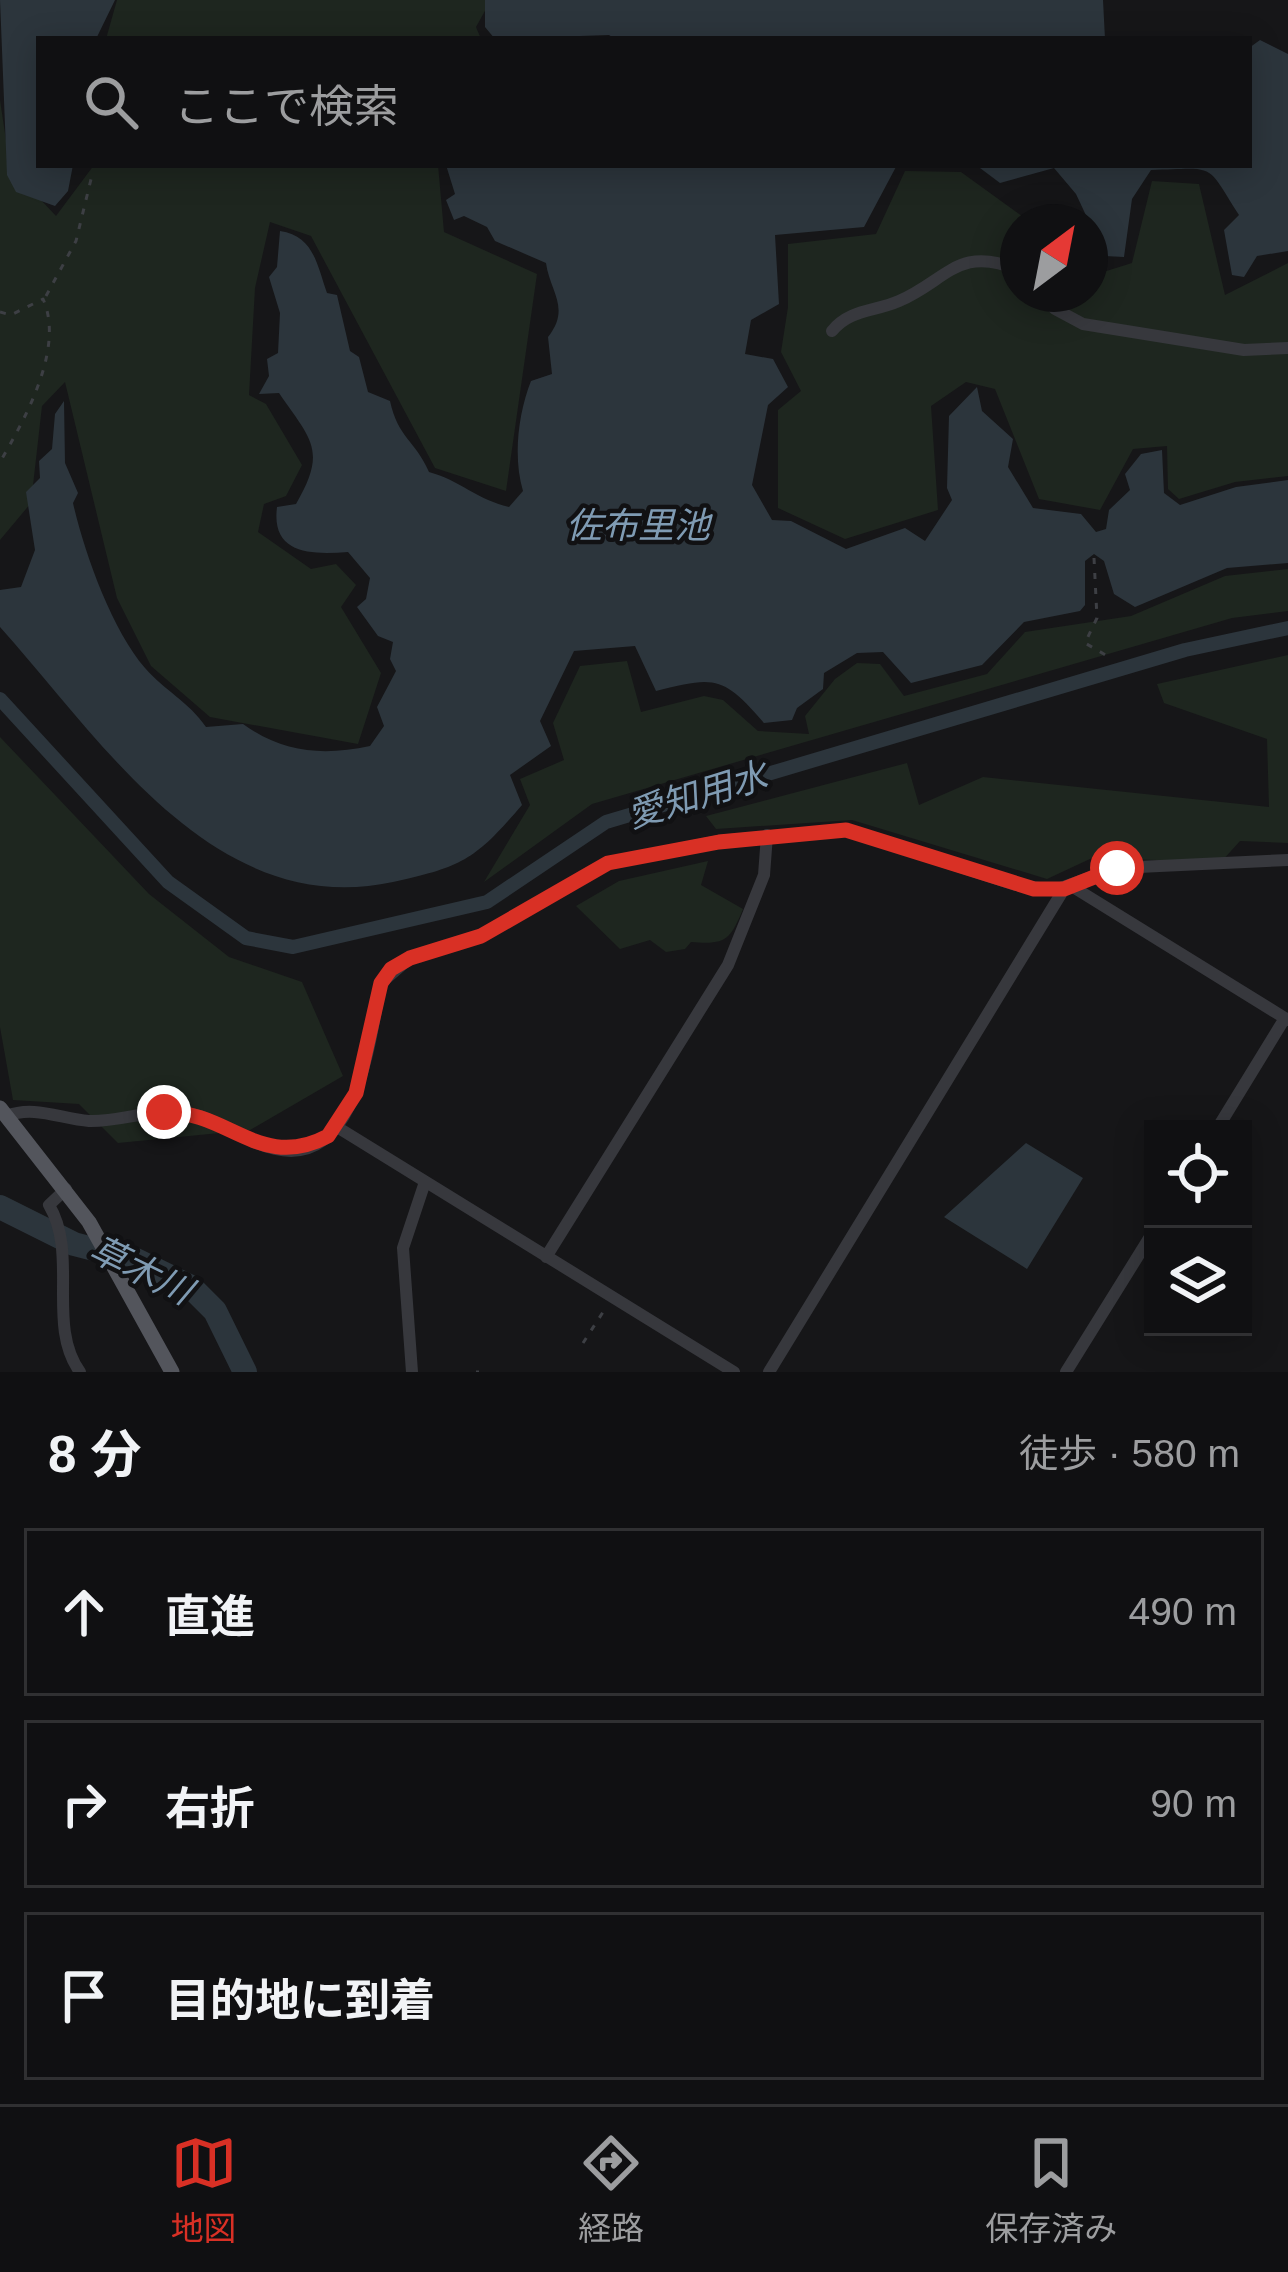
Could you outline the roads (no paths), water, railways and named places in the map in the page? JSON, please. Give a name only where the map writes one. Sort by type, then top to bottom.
[{"type":"main road","points":[[4,1112],[67,1189],[103,1243],[172,1372]]},
{"type":"street","points":[[832,332],[846,316],[900,301],[961,263],[1000,265]]},
{"type":"street","points":[[1058,312],[1083,324],[1244,350],[1288,348]]},
{"type":"street","points":[[4,1112],[42,1112],[97,1121],[184,1112],[268,1147],[291,1150],[316,1143],[337,1127],[356,1093],[381,983],[391,969],[481,936],[608,863],[767,835],[846,830],[1016,885],[1068,888],[1117,868],[1288,860]]},
{"type":"street","points":[[546,1257],[728,965],[764,874],[767,835]]},
{"type":"street","points":[[1068,888],[1287,1019],[1222,1120]]},
{"type":"street","points":[[769,1372],[1068,888]]},
{"type":"street","points":[[337,1127],[734,1372]]},
{"type":"street","points":[[412,1372],[404,1248],[425,1182]]},
{"type":"street","points":[[67,1189],[49,1205],[58,1231],[65,1346],[77,1371]]},
{"type":"street","points":[[1066,1372],[1144,1246]]},
{"type":"water","points":[[0,0],[115,0],[97,36],[36,36],[36,168],[72,168],[68,191],[55,206],[16,192],[7,175]]},
{"type":"water","points":[[485,0],[1103,0],[1105,36],[492,36],[485,27]]},
{"type":"water","points":[[1260,40],[1288,54],[1288,251],[1257,256],[1244,277],[1232,275],[1224,230],[1239,215],[1214,177],[1199,169],[1151,170],[1132,199],[1124,257],[1108,256],[1108,204],[1081,204],[1054,168],[1252,168],[1252,46]]},
{"type":"water","name":"佐布里池","points":[[447,168],[895,168],[864,227],[775,235],[779,304],[751,320],[745,354],[773,359],[788,387],[768,405],[752,485],[772,520],[791,521],[846,549],[905,528],[925,541],[952,500],[947,488],[949,416],[977,387],[982,411],[1013,439],[1008,467],[1033,508],[1081,514],[1096,532],[1106,529],[1109,510],[1130,490],[1125,474],[1141,454],[1162,450],[1164,493],[1180,505],[1236,487],[1288,480],[1288,563],[1227,568],[1135,607],[1114,594],[1104,561],[1094,554],[1085,561],[1085,605],[1080,611],[1024,622],[982,665],[911,683],[883,652],[857,653],[824,673],[823,689],[797,708],[792,720],[764,723],[738,696],[717,684],[692,683],[656,691],[635,646],[574,651],[540,721],[551,746],[510,775],[522,805],[479,849],[452,865],[393,882],[329,887],[271,874],[218,848],[168,812],[80,721],[0,627],[0,590],[21,587],[35,550],[26,492],[40,478],[39,461],[52,449],[55,414],[64,401],[65,463],[78,493],[73,503],[84,544],[111,612],[145,668],[206,727],[243,724],[273,741],[304,750],[370,746],[384,726],[377,707],[396,671],[390,659],[393,642],[378,636],[357,607],[366,599],[370,578],[348,552],[307,551],[287,543],[280,534],[277,507],[296,504],[313,458],[307,435],[279,393],[259,394],[269,376],[267,359],[278,353],[280,313],[269,277],[277,267],[280,231],[307,245],[327,293],[337,295],[350,351],[359,357],[368,392],[390,401],[429,472],[509,507],[523,491],[518,450],[527,394],[531,381],[552,374],[548,337],[559,308],[546,263],[495,241],[487,227],[464,216],[454,220],[446,200],[455,194]]},
{"type":"water","points":[[980,168],[1054,168],[1000,183]]},
{"type":"water","points":[[1026,1143],[1083,1178],[1027,1269],[944,1217]]},
{"type":"waterway","name":"愛知用水","points":[[0,699],[168,882],[246,938],[293,947],[487,902],[606,822],[1185,650],[1288,628]]},
{"type":"waterway","name":"草木川","points":[[0,1207],[74,1244],[136,1260],[191,1287],[215,1311],[245,1372]]}]
